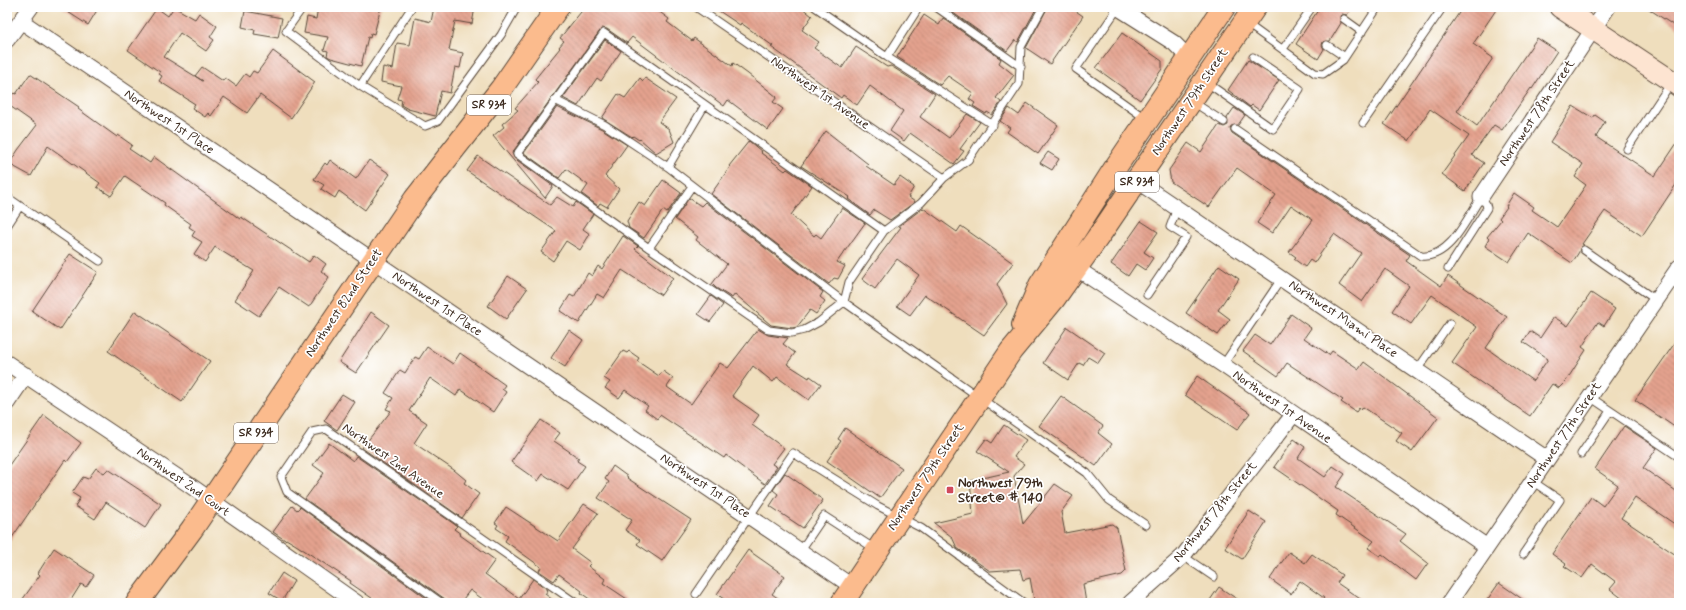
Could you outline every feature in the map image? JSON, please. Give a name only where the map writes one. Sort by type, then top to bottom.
[{"type":"main road","name":"Northwest 82nd Street","points":[[137,603],[171,558],[415,199],[501,89],[558,7]]},
{"type":"main road","name":"Northwest 79th Street","points":[[1011,351],[1040,284],[1147,120],[1224,7]]},
{"type":"main road","points":[[1560,7],[1676,83]]},
{"type":"main road","name":"Northwest 79th Street","points":[[847,595],[1011,351],[1054,299],[1138,181],[1249,15]]},
{"type":"main road","points":[[1138,181],[1186,77],[1189,58]]},
{"type":"street","points":[[7,40],[31,7]]},
{"type":"street","name":"Northwest 78th Street","points":[[1481,197],[1608,7]]},
{"type":"street","points":[[1118,8],[1174,43],[1189,58]]},
{"type":"street","name":"Northwest 1st Place","points":[[21,21],[800,550],[847,595]]},
{"type":"street","name":"Northwest Miami Place","points":[[1138,181],[1547,459]]},
{"type":"street","name":"Northwest 77th Street","points":[[1449,603],[1679,267]]},
{"type":"street","name":"Northwest 1st Avenue","points":[[1076,268],[1223,365],[1293,415],[1487,547]]},
{"type":"street","name":"Northwest 2nd Court","points":[[7,363],[358,603]]},
{"type":"street","points":[[7,404],[26,375]]},
{"type":"street","name":"Northwest 78th Street","points":[[1130,603],[1183,556],[1293,415]]},
{"type":"lane","points":[[303,7],[286,31],[360,86],[425,126],[438,121],[501,35],[517,7]]},
{"type":"lane","points":[[360,86],[412,7]]},
{"type":"lane","name":"Northwest 1st Avenue","points":[[696,7],[944,178]]},
{"type":"lane","points":[[816,7],[887,57],[993,125]]},
{"type":"lane","points":[[887,57],[918,7]]},
{"type":"lane","points":[[936,7],[1021,67]]},
{"type":"lane","points":[[884,231],[604,33],[517,154],[649,248],[770,330],[792,333],[804,330],[819,322],[844,302],[849,282],[884,231],[921,203],[944,178],[968,160],[993,125],[1019,84],[1021,47],[1042,7]]},
{"type":"lane","points":[[1283,50],[1302,28],[1312,7]]},
{"type":"lane","points":[[1249,15],[1283,50],[1315,73],[1323,74],[1332,69],[1345,58],[1377,7]]},
{"type":"lane","points":[[1363,123],[1443,7]]},
{"type":"lane","points":[[1118,8],[1076,69],[1147,120]]},
{"type":"lane","points":[[1344,19],[1362,32]]},
{"type":"lane","points":[[1327,45],[1345,58]]},
{"type":"lane","points":[[1204,81],[1273,129],[1300,89],[1253,57]]},
{"type":"lane","points":[[1627,149],[1676,83]]},
{"type":"lane","points":[[555,100],[605,125],[668,167],[844,302],[1087,473],[1109,500],[1146,525]]},
{"type":"lane","points":[[1191,101],[1224,122]]},
{"type":"lane","points":[[668,167],[705,105]]},
{"type":"lane","points":[[1235,129],[1421,256],[1429,257],[1438,254],[1453,240],[1481,197],[1487,208],[1448,269]]},
{"type":"lane","points":[[649,248],[692,186]]},
{"type":"lane","points":[[7,197],[100,261]]},
{"type":"lane","points":[[7,226],[20,206]]},
{"type":"lane","points":[[1147,295],[1186,237],[1170,226],[1177,208]]},
{"type":"lane","points":[[1584,250],[1656,300]]},
{"type":"lane","points":[[1223,365],[1282,278]]},
{"type":"lane","points":[[1417,370],[1450,323]]},
{"type":"lane","points":[[1590,397],[1679,457]]},
{"type":"lane","points":[[1581,454],[1610,411]]},
{"type":"lane","name":"Northwest 2nd Avenue","points":[[442,603],[286,492],[281,477],[312,432],[326,429],[576,603]]},
{"type":"lane","points":[[696,594],[792,453],[878,506],[921,528],[1024,603]]},
{"type":"lane","points":[[1523,554],[1560,500],[1532,481]]},
{"type":"lane","points":[[800,550],[824,516],[877,551]]},
{"type":"lane","points":[[1183,556],[1214,577]]},
{"type":"building","points":[[60,7],[99,7],[88,25]]},
{"type":"building","points":[[174,7],[195,19],[199,13],[217,26],[210,37],[214,40],[206,51],[180,33],[164,57],[203,81],[195,76],[202,67],[223,81],[225,78],[236,86],[245,74],[249,77],[253,71],[257,73],[273,51],[315,82],[291,118],[260,95],[247,113],[224,97],[211,116],[208,113],[205,117],[192,108],[195,104],[159,81],[162,76],[159,74],[160,72],[128,50],[157,8],[168,16]]},
{"type":"building","points":[[318,7],[381,7],[374,34],[371,33],[370,38],[368,37],[361,66],[327,56],[328,51],[324,50],[328,37],[304,33],[307,17],[316,19]]},
{"type":"building","points":[[434,7],[475,7],[472,24],[455,21],[449,50],[463,53],[460,68],[455,67],[450,93],[441,91],[435,116],[408,109],[401,105],[402,100],[397,99],[401,86],[381,82],[383,67],[393,69],[397,43],[410,45],[415,18],[431,22]]},
{"type":"building","points":[[585,7],[653,7],[669,19],[667,22],[692,41],[694,38],[732,66],[733,63],[748,74],[777,97],[773,102],[783,109],[768,130],[728,100],[724,106],[632,37],[627,43],[607,29],[602,28],[512,153],[514,158],[553,186],[545,198],[493,136],[504,127],[502,124],[518,110],[515,108],[538,82],[535,79],[564,41],[560,38]]},
{"type":"building","points":[[713,7],[801,7],[812,16],[802,30],[819,42],[814,48],[842,68],[856,47],[887,67],[891,66],[935,94],[920,117],[949,138],[967,114],[980,122],[960,149],[964,151],[954,164],[910,133],[904,141],[890,131],[903,111],[870,86],[857,105],[843,95],[841,98],[741,23],[740,25]]},
{"type":"building","points":[[951,7],[1037,7],[1018,42],[1015,40],[1007,51],[949,10]]},
{"type":"building","points":[[1048,7],[1070,7],[1083,16],[1050,64],[1026,48]]},
{"type":"building","points":[[1320,7],[1352,7],[1347,15],[1342,14],[1340,16],[1341,23],[1330,41],[1323,42],[1322,45],[1324,49],[1318,59],[1296,44]]},
{"type":"building","points":[[1463,7],[1498,7],[1473,44],[1493,58],[1457,111],[1477,126],[1537,38],[1557,51],[1502,130],[1494,125],[1472,155],[1484,163],[1465,191],[1442,174],[1469,136],[1430,109],[1409,141],[1384,124]]},
{"type":"building","points":[[1646,7],[1679,7],[1679,29]]},
{"type":"building","points":[[245,11],[282,18],[278,38],[254,34],[255,30],[242,27]]},
{"type":"building","points":[[924,15],[939,25],[943,18],[1001,59],[999,63],[1014,75],[996,98],[1001,102],[992,115],[987,112],[986,114],[973,106],[975,103],[969,99],[973,93],[948,76],[940,85],[897,57]]},
{"type":"building","points":[[1122,33],[1162,61],[1162,69],[1140,100],[1096,68]]},
{"type":"building","points":[[605,40],[621,51],[601,81],[597,78],[578,106],[563,98]]},
{"type":"building","points":[[1248,60],[1279,80],[1259,110],[1252,105],[1250,107],[1228,90]]},
{"type":"building","points":[[30,74],[79,107],[78,109],[117,137],[118,135],[132,145],[129,149],[150,163],[154,157],[240,219],[241,217],[309,262],[314,255],[326,264],[321,271],[329,277],[309,307],[279,287],[259,316],[235,300],[254,271],[215,247],[205,262],[194,254],[202,242],[192,236],[195,231],[189,227],[191,224],[164,205],[165,203],[125,176],[111,196],[97,187],[100,183],[48,146],[31,176],[9,164],[37,125],[7,104],[13,93],[16,94]]},
{"type":"building","points":[[640,78],[643,81],[645,78],[676,99],[659,122],[669,129],[674,142],[656,153],[640,139],[639,140],[633,136],[632,137],[602,118],[618,94],[625,98]]},
{"type":"building","points":[[1027,103],[1058,125],[1038,154],[1007,132],[1010,128],[1000,121],[1009,108],[1019,115]]},
{"type":"building","points":[[1573,106],[1593,118],[1595,115],[1605,122],[1596,137],[1655,176],[1679,140],[1679,180],[1642,236],[1605,211],[1582,244],[1584,245],[1580,248],[1572,263],[1528,233],[1509,262],[1485,246],[1489,239],[1487,237],[1501,220],[1499,218],[1507,207],[1506,206],[1514,193],[1534,207],[1532,210],[1557,227],[1586,185],[1575,177],[1583,164],[1550,142]]},
{"type":"building","points":[[557,107],[602,129],[627,145],[605,176],[619,189],[607,207],[600,203],[598,206],[582,194],[588,185],[566,169],[559,178],[524,153]]},
{"type":"building","points":[[1234,108],[1245,115],[1238,125],[1231,126],[1230,129],[1232,133],[1410,255],[1406,261],[1441,286],[1448,276],[1507,317],[1486,348],[1533,381],[1548,359],[1523,342],[1530,331],[1540,338],[1554,317],[1568,326],[1591,293],[1615,309],[1604,326],[1598,322],[1582,347],[1586,350],[1566,381],[1559,388],[1552,384],[1530,416],[1452,363],[1477,327],[1432,295],[1411,324],[1392,311],[1409,286],[1385,269],[1362,302],[1339,285],[1361,253],[1334,234],[1314,263],[1310,260],[1305,267],[1294,259],[1296,257],[1289,252],[1313,220],[1291,205],[1272,233],[1257,223],[1276,195],[1237,168],[1209,207],[1171,182],[1169,170],[1188,143],[1201,152],[1219,125],[1224,127],[1228,125],[1227,118]]},
{"type":"building","points":[[826,131],[868,164],[866,166],[894,185],[900,177],[914,187],[908,197],[915,202],[890,220],[874,210],[870,215],[848,199],[850,197],[801,166]]},
{"type":"building","points":[[749,141],[762,152],[761,153],[785,171],[787,169],[812,186],[791,215],[814,236],[816,234],[821,238],[842,208],[865,223],[837,262],[845,266],[838,279],[834,278],[829,284],[711,194],[730,167],[729,166]]},
{"type":"building","points":[[1048,152],[1059,159],[1052,170],[1040,163]]},
{"type":"building","points":[[478,156],[550,205],[557,197],[573,207],[576,202],[593,214],[583,229],[590,234],[580,250],[566,241],[553,261],[541,252],[556,231],[467,171]]},
{"type":"building","points":[[330,160],[356,179],[369,160],[390,174],[365,210],[339,191],[335,198],[321,189],[324,185],[314,179],[325,163],[327,165]]},
{"type":"building","points":[[663,180],[681,193],[667,213],[663,210],[644,238],[629,228],[627,221],[639,202],[645,206]]},
{"type":"building","points":[[689,198],[701,206],[705,202],[823,292],[820,297],[825,301],[816,314],[810,310],[797,327],[792,328],[771,325],[735,294],[732,298],[716,288],[712,284],[727,264],[696,240],[698,237],[675,219]]},
{"type":"building","points":[[923,208],[957,232],[961,226],[1013,263],[997,284],[1007,304],[984,335],[925,295],[910,315],[897,306],[919,275],[897,259],[875,289],[862,279],[901,227],[899,226]]},
{"type":"building","points":[[1141,221],[1158,232],[1144,252],[1153,258],[1145,270],[1136,264],[1128,276],[1111,264]]},
{"type":"building","points":[[623,236],[638,246],[635,249],[673,278],[661,295],[622,270],[604,298],[597,294],[579,323],[560,311],[570,295],[574,297],[588,273],[592,276],[598,266],[602,269]]},
{"type":"building","points":[[70,254],[98,272],[60,330],[32,311]]},
{"type":"building","points":[[1219,265],[1239,279],[1218,310],[1230,319],[1218,335],[1186,313]]},
{"type":"building","points":[[508,276],[527,289],[506,319],[488,306]]},
{"type":"building","points":[[711,296],[723,305],[710,322],[698,314]]},
{"type":"building","points":[[135,311],[210,361],[182,402],[108,351]]},
{"type":"building","points":[[371,312],[389,325],[356,373],[339,362]]},
{"type":"building","points":[[1291,314],[1311,328],[1304,338],[1329,355],[1332,351],[1359,369],[1364,362],[1438,417],[1412,452],[1396,441],[1402,433],[1363,407],[1361,410],[1359,408],[1356,412],[1341,402],[1343,400],[1287,363],[1278,376],[1243,351],[1255,335],[1270,345]]},
{"type":"building","points":[[1067,327],[1105,353],[1098,363],[1088,357],[1083,365],[1079,363],[1068,380],[1043,363]]},
{"type":"building","points":[[758,329],[768,335],[788,338],[783,344],[795,353],[787,364],[809,378],[810,376],[821,384],[809,400],[777,377],[773,382],[753,366],[732,396],[759,415],[752,425],[784,448],[772,464],[777,467],[765,484],[726,455],[724,458],[660,415],[657,419],[645,410],[648,406],[625,390],[619,398],[605,388],[610,382],[604,378],[623,351],[627,353],[629,351],[639,358],[637,361],[659,376],[663,371],[673,378],[667,387],[691,404],[720,363],[728,368]]},
{"type":"building","points":[[569,330],[583,340],[565,367],[551,358]]},
{"type":"building","points":[[1679,337],[1679,430],[1635,400]]},
{"type":"building","points":[[427,347],[453,364],[460,353],[505,385],[502,389],[506,392],[493,412],[460,389],[456,396],[430,378],[409,411],[427,423],[414,443],[454,470],[466,480],[464,483],[479,494],[462,518],[362,448],[391,411],[386,409],[393,398],[385,393],[400,370],[405,373],[415,357],[419,359]]},
{"type":"building","points":[[1197,376],[1250,413],[1237,430],[1185,395]]},
{"type":"building","points":[[342,394],[355,402],[337,430],[324,421]]},
{"type":"building","points":[[1061,396],[1103,426],[1098,433],[1112,444],[1096,466],[1039,426]]},
{"type":"building","points":[[44,415],[81,443],[67,462],[65,460],[7,545],[7,468]]},
{"type":"building","points":[[541,420],[560,433],[554,441],[579,458],[577,461],[585,466],[568,490],[543,474],[538,481],[511,462]]},
{"type":"building","points":[[1004,425],[1026,440],[1014,457],[1024,464],[1014,476],[1023,524],[1055,484],[1073,496],[1061,512],[1065,533],[1112,524],[1117,528],[1126,571],[1122,575],[1083,584],[1086,603],[1038,603],[1034,600],[1030,578],[1023,580],[1020,569],[990,571],[957,548],[952,537],[934,523],[973,514],[970,481],[1009,472],[977,451],[986,439],[992,443]]},
{"type":"building","points":[[1624,426],[1657,448],[1643,468],[1679,493],[1679,527],[1635,497],[1621,518],[1679,557],[1679,603],[1628,603],[1610,589],[1616,582],[1592,564],[1582,578],[1564,566],[1566,564],[1552,554],[1591,497],[1603,506],[1618,485],[1595,469]]},
{"type":"building","points":[[845,428],[902,468],[880,498],[827,461],[841,441],[838,439]]},
{"type":"building","points":[[1294,439],[1305,447],[1298,458],[1325,477],[1333,466],[1345,474],[1336,487],[1406,534],[1400,541],[1428,563],[1416,580],[1382,554],[1380,556],[1368,548],[1374,541],[1336,515],[1338,511],[1274,467]]},
{"type":"building","points":[[329,443],[353,461],[356,456],[457,526],[454,529],[461,534],[460,535],[495,560],[485,574],[519,599],[533,579],[548,590],[545,594],[557,603],[488,603],[470,590],[460,603],[447,603],[445,599],[305,499],[324,473],[313,465]]},
{"type":"building","points":[[613,466],[628,477],[627,478],[691,520],[662,561],[637,544],[640,540],[625,530],[632,520],[598,498],[609,482],[605,479]]},
{"type":"building","points":[[96,468],[104,473],[108,469],[161,504],[145,528],[106,502],[95,519],[75,506],[80,498],[72,493],[83,477],[88,479]]},
{"type":"building","points":[[785,473],[823,500],[803,528],[770,506],[778,494],[773,490]]},
{"type":"building","points":[[584,504],[598,513],[572,549],[591,563],[588,566],[605,579],[603,583],[633,603],[595,603],[559,574],[554,581],[539,571],[541,567],[505,541],[508,536],[496,528],[498,525],[495,523],[506,507],[558,541]]},
{"type":"building","points":[[292,506],[297,510],[300,507],[433,603],[379,603],[350,583],[351,581],[296,545],[273,532]]},
{"type":"building","points":[[1249,511],[1266,522],[1242,559],[1225,548]]},
{"type":"building","points":[[54,548],[94,575],[86,587],[81,584],[69,603],[20,603],[40,575],[38,573]]},
{"type":"building","points":[[748,550],[785,576],[772,594],[785,603],[729,603],[717,594]]},
{"type":"building","points":[[1289,552],[1305,563],[1312,554],[1342,575],[1337,583],[1366,603],[1320,603],[1324,598],[1300,581],[1291,594],[1270,579]]},
{"type":"building","points":[[282,573],[294,581],[282,601],[269,593]]},
{"type":"building","points":[[1499,583],[1528,603],[1485,603]]},
{"type":"building","points":[[1219,587],[1243,603],[1208,603]]},
{"type":"place","name":"Northwest 79th Street@ # 140","points":[[950,490]]}]
